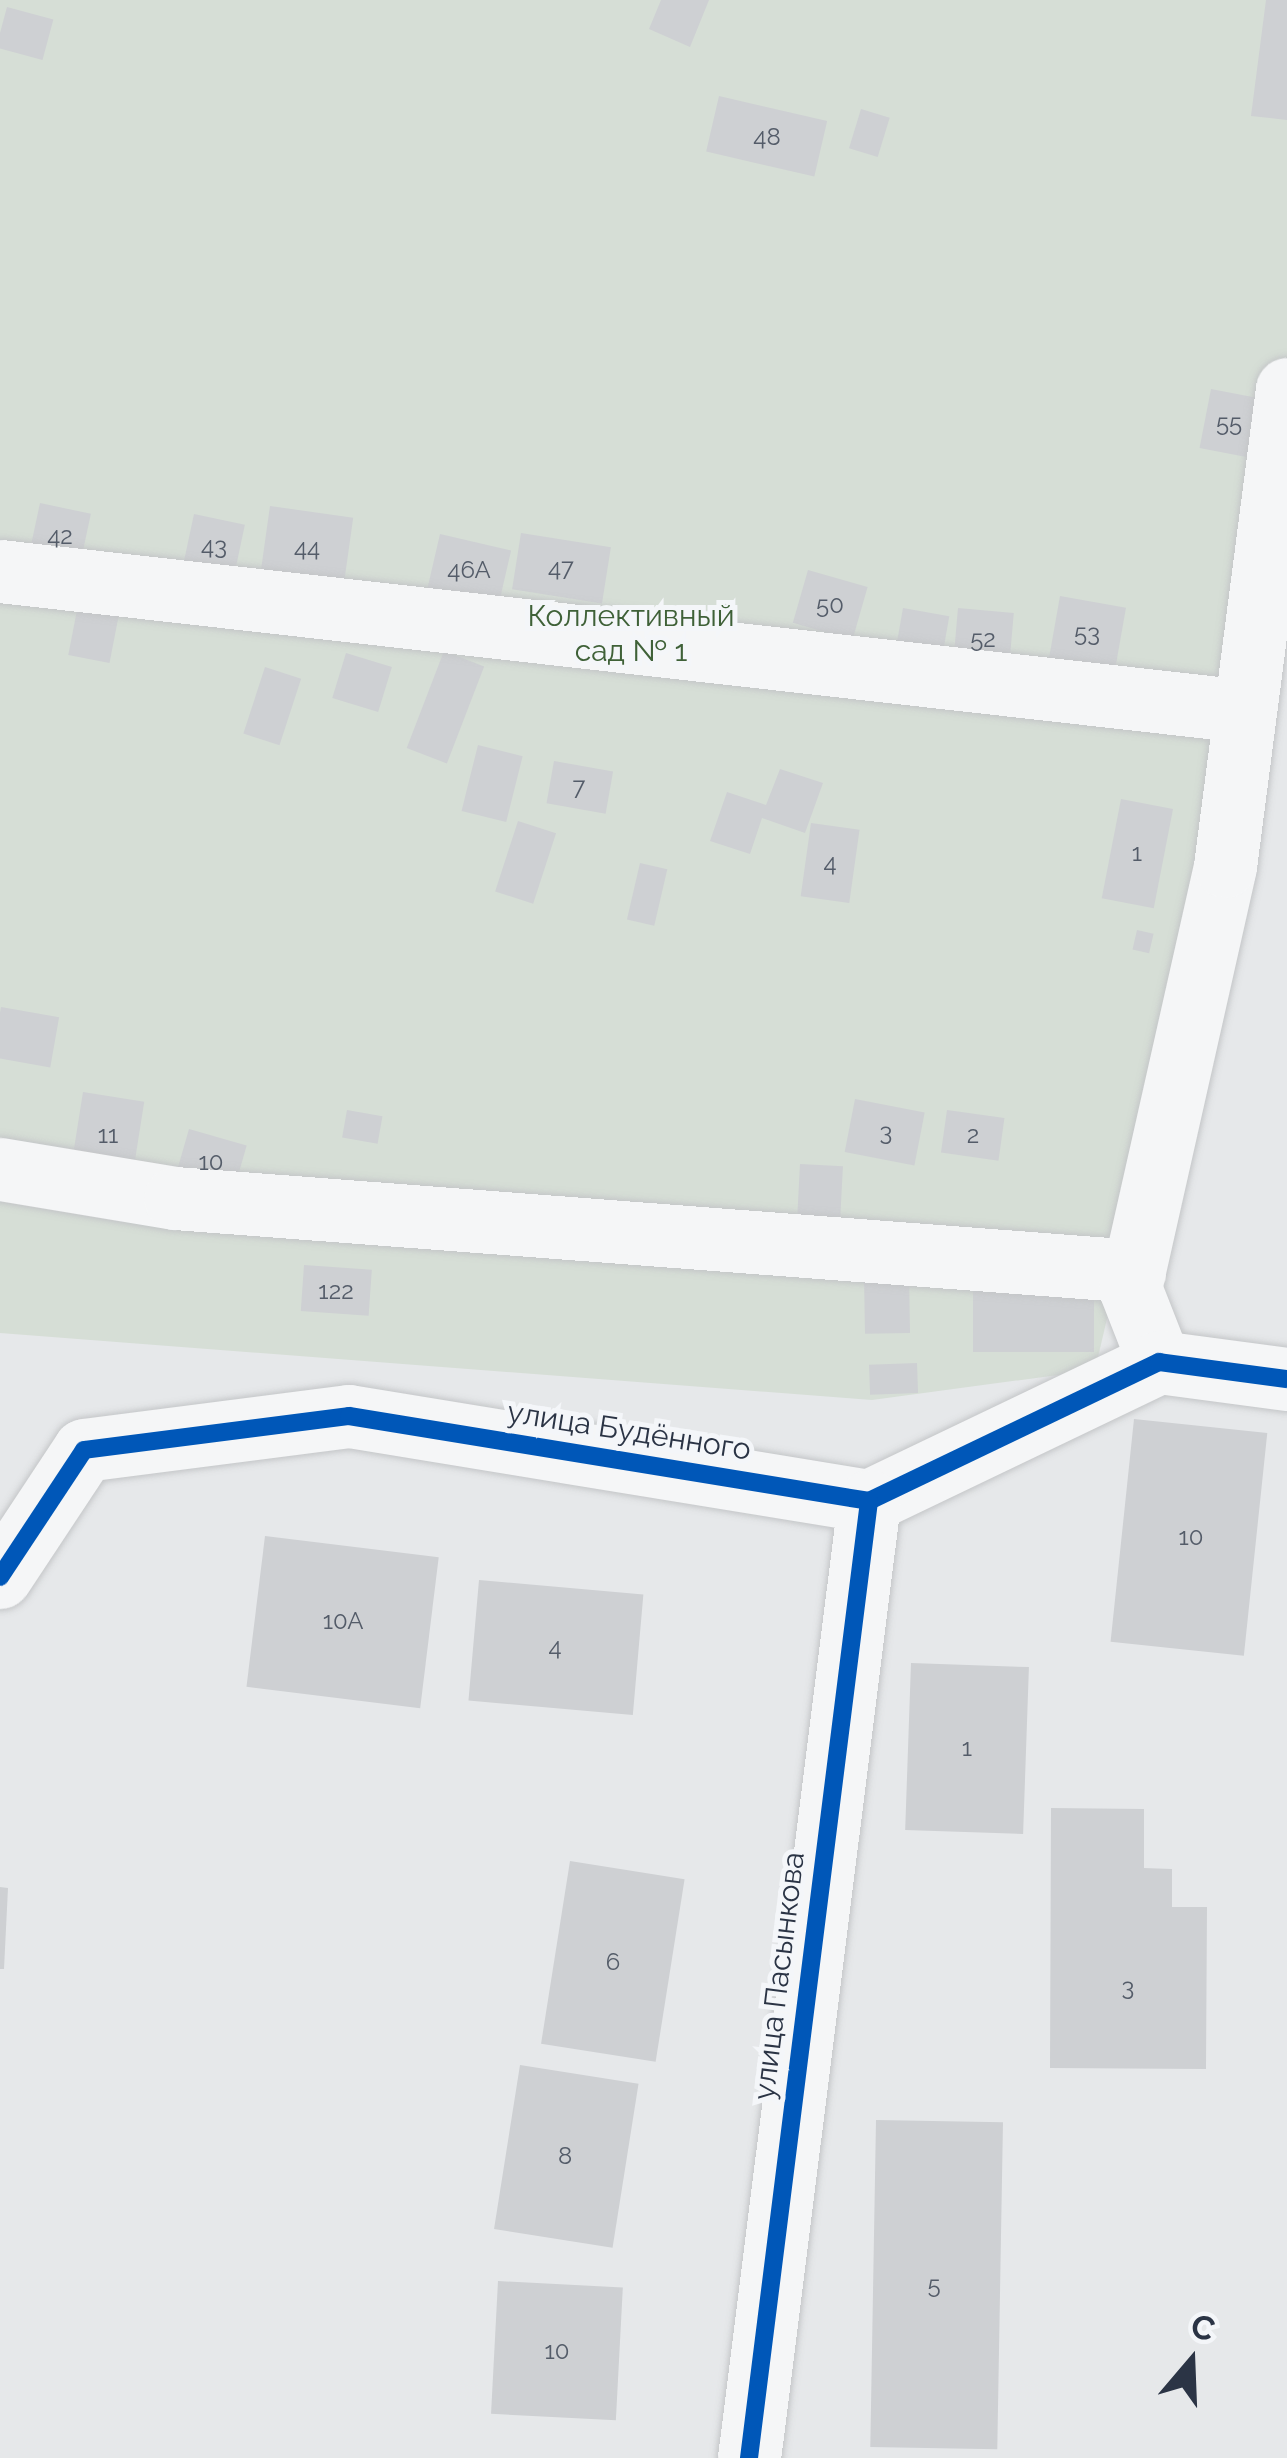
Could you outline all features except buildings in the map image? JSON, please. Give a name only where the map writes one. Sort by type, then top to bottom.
[{"type":"street","points":[[1159,1362],[1134,1271],[1225,866],[1287,389]]},
{"type":"street","points":[[0,571],[1244,711]]},
{"type":"street","points":[[0,1169],[175,1198],[1134,1271]]},
{"type":"street","points":[[869,1501],[1159,1362],[1287,1379]]},
{"type":"street","name":"улица Будённого","points":[[0,1577],[85,1450],[349,1416],[869,1501]]},
{"type":"street","name":"улица Пасынкова","points":[[749,2458],[869,1501]]},
{"type":"green space","name":"Коллективный сад № 1","points":[[0,0],[1287,0],[1287,548],[1095,1370],[872,1400],[0,1333]]},
{"type":"cycle path","points":[[0,1577],[84,1450],[349,1416],[869,1501],[1159,1362],[1287,1379]]},
{"type":"cycle path","points":[[749,2458],[869,1501]]}]
